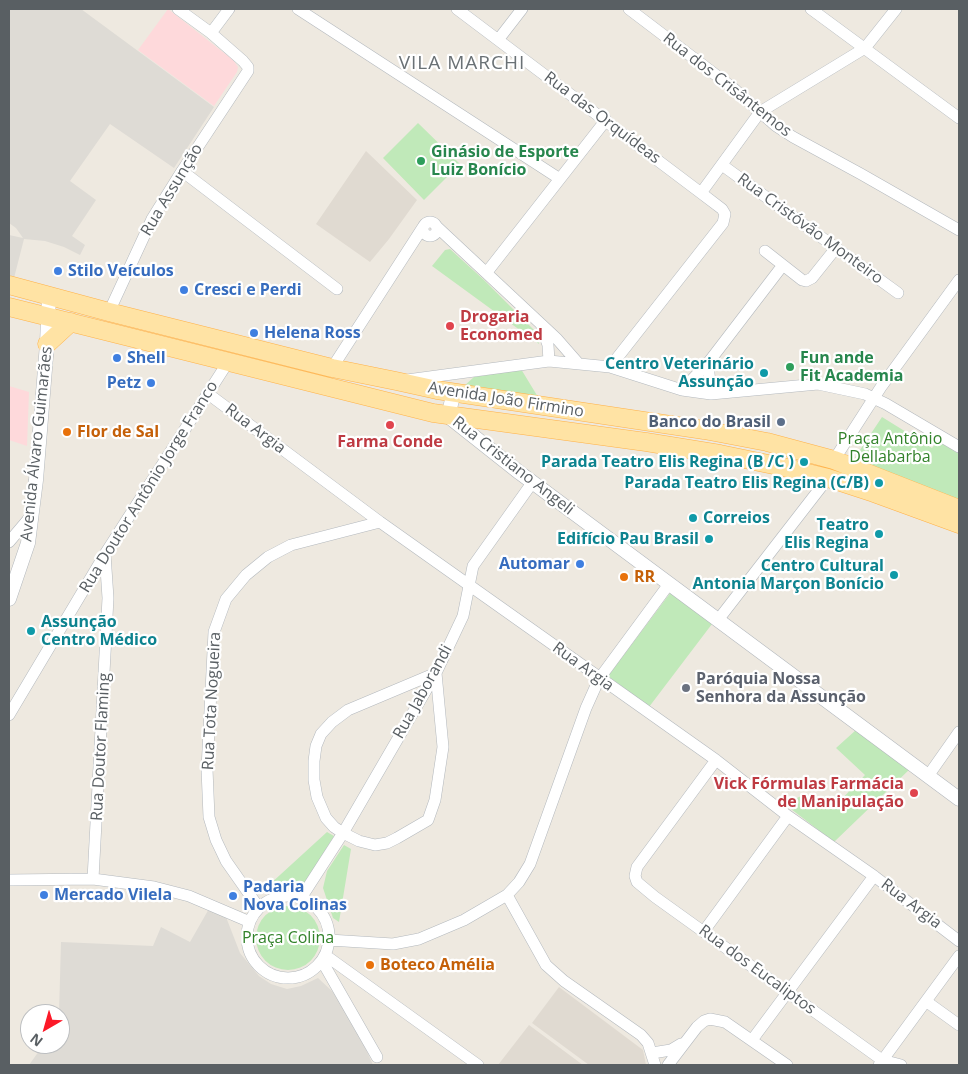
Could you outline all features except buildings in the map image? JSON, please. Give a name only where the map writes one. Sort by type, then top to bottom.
[{"type":"main road","name":"Avenida João Firmino","points":[[9,285],[332,368],[396,382],[740,436],[834,460],[959,509]]},
{"type":"main road","name":"Avenida João Firmino","points":[[9,307],[448,416],[646,442],[720,454],[828,478],[959,524]]},
{"type":"main road","points":[[47,344],[71,322]]},
{"type":"street","points":[[178,9],[211,33],[229,9]]},
{"type":"street","points":[[298,9],[560,179]]},
{"type":"street","name":"Rua das Orquídeas","points":[[457,9],[606,120],[722,209],[725,214],[723,223],[610,367]]},
{"type":"street","points":[[498,40],[522,9]]},
{"type":"street","name":"Rua dos Crisântemos","points":[[629,9],[733,88],[776,126],[959,230]]},
{"type":"street","points":[[811,9],[959,118]]},
{"type":"street","points":[[701,193],[760,112],[865,48],[896,9]]},
{"type":"street","name":"Rua Assunção","points":[[109,312],[152,219],[246,74],[248,67],[243,61],[211,33]]},
{"type":"street","points":[[487,272],[606,120]]},
{"type":"street","name":"Rua Cristóvão Monteiro","points":[[722,165],[898,293]]},
{"type":"street","points":[[182,171],[337,289]]},
{"type":"street","points":[[332,368],[423,227],[431,222],[557,339],[578,363]]},
{"type":"street","points":[[765,251],[802,280],[810,280],[836,248]]},
{"type":"street","points":[[682,390],[708,363],[783,265]]},
{"type":"street","points":[[834,460],[874,398],[959,280]]},
{"type":"street","points":[[49,296],[49,316]]},
{"type":"street","name":"Avenida Álvaro Guimarães","points":[[9,599],[28,543],[36,480],[49,316]]},
{"type":"street","points":[[540,323],[548,345],[549,361]]},
{"type":"street","points":[[396,382],[549,361],[610,367],[682,390],[711,394],[818,384],[865,394],[874,398],[959,448]]},
{"type":"street","name":"Rua Doutor Antônio Jorge Franco","points":[[10,710],[105,554],[228,362]]},
{"type":"street","points":[[708,363],[711,394]]},
{"type":"street","points":[[454,392],[469,371]]},
{"type":"street","name":"Rua Cristiano Angeli","points":[[454,392],[448,416],[532,483],[959,799]]},
{"type":"street","name":"Rua Argia","points":[[207,393],[380,522],[599,679],[716,760],[788,816],[874,876],[959,941]]},
{"type":"street","points":[[718,620],[828,478]]},
{"type":"street","name":"Rua Jaborandi","points":[[301,898],[343,833],[436,673],[463,616],[472,566],[532,483]]},
{"type":"street","points":[[9,542],[31,516]]},
{"type":"street","name":"Rua Tota Nogueira","points":[[259,908],[226,861],[216,840],[209,817],[207,769],[214,632],[226,599],[246,575],[268,557],[291,545],[380,522]]},
{"type":"street","name":"Rua Doutor Flaming","points":[[93,880],[108,598],[105,554]]},
{"type":"street","points":[[329,940],[393,944],[419,939],[464,920],[507,895],[519,882],[530,864],[586,708],[599,679],[669,584]]},
{"type":"street","points":[[436,673],[443,747],[435,800],[428,820],[397,838],[375,845],[359,842],[343,833],[326,818],[317,797],[314,780],[314,761],[316,746],[321,734],[332,722],[348,710],[436,673]]},
{"type":"street","points":[[928,776],[959,732]]},
{"type":"street","name":"Rua dos Eucaliptos","points":[[716,760],[638,867],[635,876],[637,882],[880,1063]]},
{"type":"street","points":[[704,931],[788,816]]},
{"type":"street","points":[[752,1040],[874,876]]},
{"type":"street","points":[[9,880],[93,880],[154,886],[189,896],[250,922]]},
{"type":"street","points":[[507,895],[546,965],[564,981],[641,1035],[648,1043],[655,1065]]},
{"type":"street","points":[[282,896],[301,898],[319,910],[325,919],[329,929],[329,940],[324,958],[310,972],[295,978],[284,978],[269,973],[256,963],[250,954],[247,932],[250,922],[259,908],[272,899],[282,896]]},
{"type":"street","points":[[880,1063],[927,1002],[959,956]]},
{"type":"street","points":[[324,958],[377,1057]]},
{"type":"street","points":[[324,958],[478,1065]]},
{"type":"street","points":[[927,1002],[959,1025]]},
{"type":"street","points":[[668,1065],[697,1027],[710,1019],[725,1022],[787,1065]]},
{"type":"street","points":[[652,1053],[671,1050],[685,1042]]},
{"type":"street","points":[[880,1063],[901,1065]]},
{"type":"shaded area","points":[[9,9],[81,9],[214,107],[174,168],[110,124],[70,181],[96,200],[72,236],[85,245],[80,255],[45,241],[24,239],[14,278],[9,276],[9,235],[23,238],[16,228],[9,223]]},
{"type":"shaded area","points":[[168,9],[233,60],[238,67],[237,72],[214,106],[138,50]]},
{"type":"shaded area","points":[[366,151],[417,200],[370,262],[316,224]]},
{"type":"shaded area","points":[[9,386],[29,392],[27,446],[9,440]]},
{"type":"shaded area","points":[[210,907],[226,917],[240,953],[259,976],[271,984],[287,989],[301,986],[318,978],[333,992],[359,1034],[373,1065],[29,1065],[37,1054],[70,1054],[70,1004],[59,1004],[61,942],[153,946],[161,927],[190,942]]},
{"type":"shaded area","points":[[559,987],[643,1050],[646,1065],[589,1065],[532,1023]]},
{"type":"shaded area","points":[[529,1025],[583,1065],[498,1065]]},
{"type":"green space","name":"Ginásio de Esporte Luiz Bonício","points":[[418,123],[460,164],[424,200],[383,158]]},
{"type":"green space","points":[[450,249],[534,330],[539,344],[432,266],[445,250]]},
{"type":"green space","points":[[521,369],[538,397],[464,386],[474,377]]},
{"type":"green space","name":"Praça Antônio Dellabarba","points":[[882,417],[932,448],[938,441],[959,454],[959,500],[854,459]]},
{"type":"green space","points":[[671,592],[712,624],[649,707],[608,676]]},
{"type":"green space","points":[[856,730],[911,768],[834,842],[791,809],[791,801],[803,795],[816,808],[833,808],[865,775],[836,748]]},
{"type":"green space","points":[[327,832],[334,836],[305,883],[268,890],[269,885]]},
{"type":"green space","points":[[344,845],[351,849],[339,922],[333,918],[323,888],[327,871]]},
{"type":"green space","name":"Praça Colina","points":[[282,906],[294,906],[311,915],[318,926],[320,938],[318,950],[311,961],[294,970],[282,970],[270,965],[261,956],[256,944],[256,932],[261,920],[270,911]]},
{"type":"place","name":"Ginásio de Esporte Luiz Bonício","points":[[421,161]]},
{"type":"place","name":"Stilo Veículos","points":[[58,271]]},
{"type":"place","name":"Cresci e Perdi","points":[[184,290]]},
{"type":"place","name":"Drogaria Economed","points":[[450,326]]},
{"type":"place","name":"Helena Ross","points":[[254,333]]},
{"type":"place","name":"Shell","points":[[117,358]]},
{"type":"place","name":"Fun ande Fit Academia","points":[[790,367]]},
{"type":"place","name":"Centro Veterinário Assunção","points":[[764,373]]},
{"type":"place","name":"Petz","points":[[151,383]]},
{"type":"place","name":"Banco do Brasil","points":[[781,422]]},
{"type":"place","name":"Farma Conde","points":[[390,425]]},
{"type":"place","name":"Flor de Sal","points":[[67,432]]},
{"type":"place","name":"Parada Teatro Elis Regina (B /C )","points":[[804,462]]},
{"type":"place","name":"Parada Teatro Elis Regina (C/B)","points":[[879,483]]},
{"type":"place","name":"Correios","points":[[693,518]]},
{"type":"place","name":"Teatro Elis Regina","points":[[879,534]]},
{"type":"place","name":"Edifício Pau Brasil","points":[[709,539]]},
{"type":"place","name":"Automar","points":[[580,564]]},
{"type":"place","name":"Centro Cultural Antonia Marçon Bonício","points":[[894,575]]},
{"type":"place","name":"RR","points":[[624,577]]},
{"type":"place","name":"Assunção Centro Médico","points":[[31,631]]},
{"type":"place","name":"Paróquia Nossa Senhora da Assunção","points":[[686,688]]},
{"type":"place","name":"Vick Fórmulas Farmácia de Manipulação","points":[[914,793]]},
{"type":"place","name":"Mercado Vilela","points":[[44,895]]},
{"type":"place","name":"Padaria Nova Colinas","points":[[233,896]]},
{"type":"place","name":"Boteco Amélia","points":[[370,965]]},
{"type":"district","name":"VILA MARCHI","points":[[462,64]]}]
